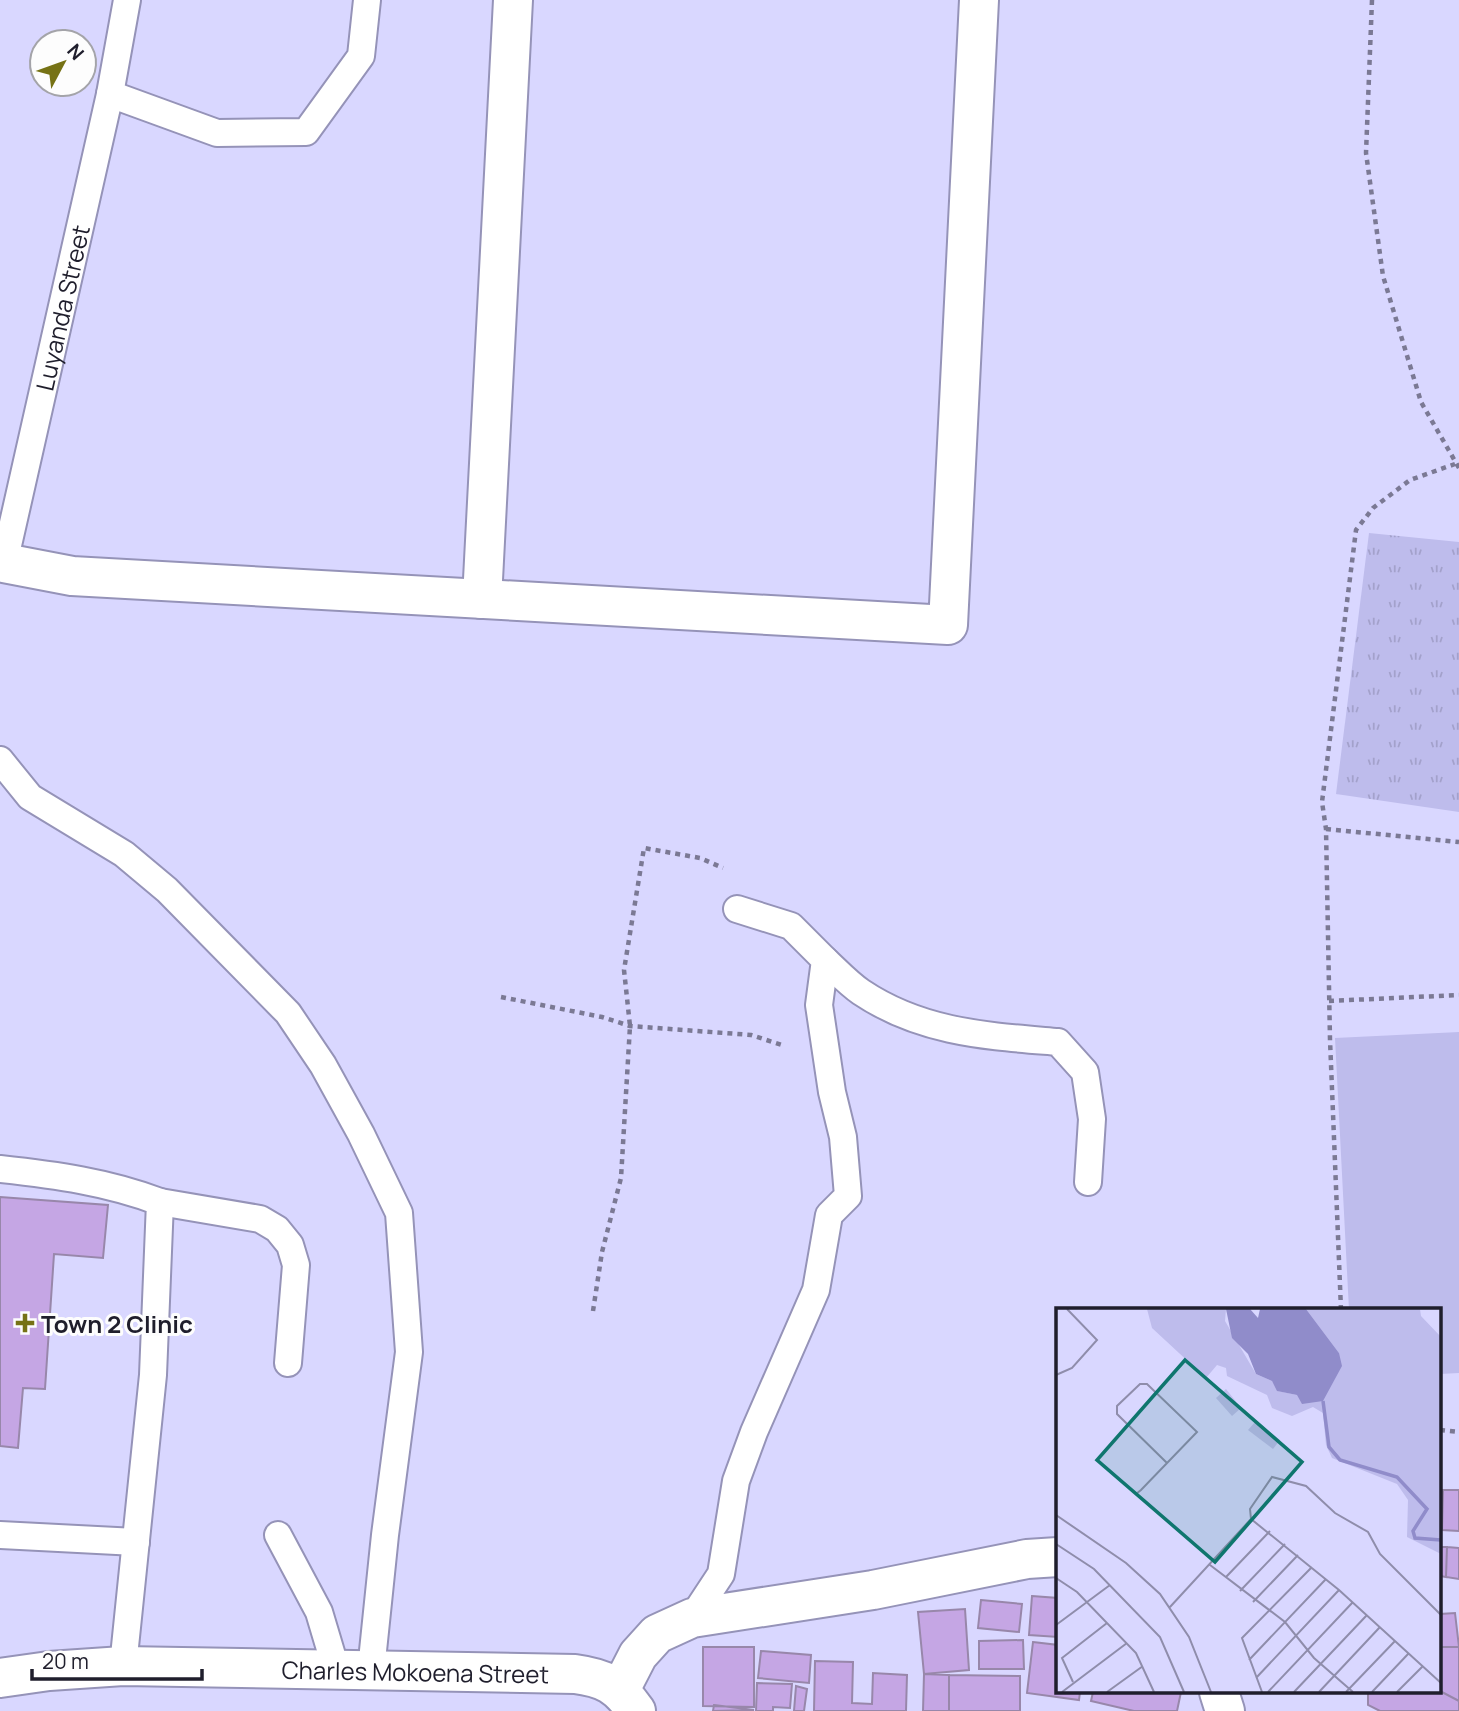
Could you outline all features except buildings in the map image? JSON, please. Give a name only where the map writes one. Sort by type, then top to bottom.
[{"type":"street","points":[[482,599],[513,0]]},
{"type":"street","points":[[1,570],[948,625],[979,0]]},
{"type":"street","points":[[628,1701],[638,1655],[657,1634],[692,1618],[873,1590],[1027,1559],[1056,1557]]},
{"type":"street","name":"Charles Mokoena Street","points":[[0,1678],[49,1671],[123,1666],[575,1674],[600,1678],[628,1701]]},
{"type":"street","points":[[1220,1694],[1225,1711]]},
{"type":"lane","name":"Luyanda Street","points":[[1,570],[110,94],[127,0]]},
{"type":"lane","points":[[110,94],[217,133],[306,132],[361,56],[367,0]]},
{"type":"lane","points":[[0,760],[30,797],[124,854],[167,890],[288,1013],[323,1065],[361,1134],[398,1213],[409,1352],[385,1535],[354,1670]]},
{"type":"lane","points":[[737,909],[791,926],[861,992],[909,1018],[971,1035],[1058,1042],[1085,1072],[1092,1119],[1088,1182]]},
{"type":"lane","points":[[692,1618],[721,1574],[736,1481],[754,1432],[816,1290],[829,1215],[848,1196],[843,1138],[832,1091],[819,1005],[825,960]]},
{"type":"lane","points":[[0,1169],[67,1176],[130,1191],[160,1202],[260,1219],[277,1229],[290,1245],[296,1265],[288,1363]]},
{"type":"lane","points":[[123,1666],[153,1375],[160,1202]]},
{"type":"lane","points":[[0,1535],[136,1542]]},
{"type":"lane","points":[[278,1535],[318,1612],[354,1670]]},
{"type":"path","points":[[1341,1308],[1329,1001],[1326,829],[1322,802],[1356,530],[1373,509],[1410,480],[1457,466],[1421,402],[1383,276],[1366,153],[1373,0]]},
{"type":"path","points":[[1326,829],[1459,842]]},
{"type":"path","points":[[593,1311],[602,1252],[621,1178],[630,1026],[624,970],[644,848],[700,858],[745,877],[737,909]]},
{"type":"path","points":[[1329,1001],[1459,995]]},
{"type":"path","points":[[501,997],[602,1017],[630,1026],[751,1035],[782,1045],[824,1038]]},
{"type":"green space","points":[[1369,533],[1459,542],[1459,812],[1336,794]]},
{"type":"green space","points":[[1459,1032],[1459,1373],[1442,1374],[1442,1308],[1349,1308],[1335,1038]]},
{"type":"place","name":"Town 2 Clinic","points":[[25,1323]]}]
